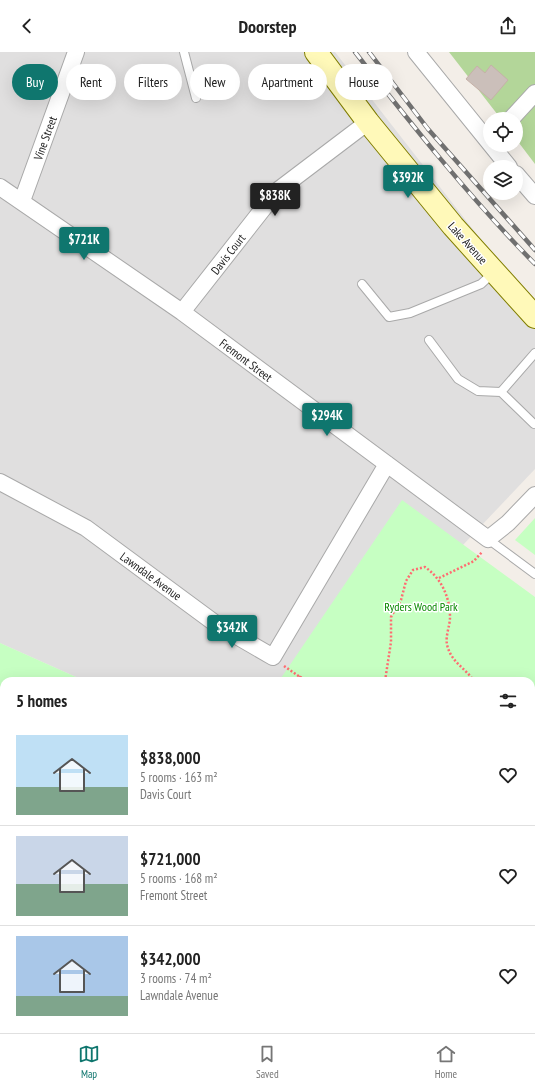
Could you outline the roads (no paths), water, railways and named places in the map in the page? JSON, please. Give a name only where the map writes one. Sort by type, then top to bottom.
[{"type":"street","name":"Vine Street","points":[[22,201],[76,52]]},
{"type":"street","name":"Lake Avenue","points":[[316,52],[368,122],[453,226],[535,317]]},
{"type":"street","points":[[416,52],[483,136]]},
{"type":"street","points":[[517,112],[535,93]]},
{"type":"street","name":"Davis Court","points":[[182,312],[277,191],[368,122]]},
{"type":"street","points":[[497,152],[504,160]]},
{"type":"street","points":[[523,182],[535,196]]},
{"type":"street","name":"Fremont Street","points":[[0,187],[182,312],[491,541]]},
{"type":"street","name":"Lawndale Avenue","points":[[0,482],[86,528],[216,624],[273,657],[387,464]]},
{"type":"street","points":[[491,541],[535,495]]},
{"type":"lane","points":[[184,52],[190,75]]},
{"type":"lane","points":[[362,284],[389,317],[410,313],[481,284],[494,272]]},
{"type":"lane","points":[[429,340],[458,378],[478,391],[501,392],[534,424]]},
{"type":"lane","points":[[501,392],[535,353]]},
{"type":"lane","points":[[491,541],[535,574]]},
{"type":"railway","points":[[355,52],[420,134],[487,213],[535,264]]},
{"type":"railway","points":[[369,52],[428,129],[535,250]]},
{"type":"park label","name":"Ryders Wood Park","points":[[421,606]]}]
